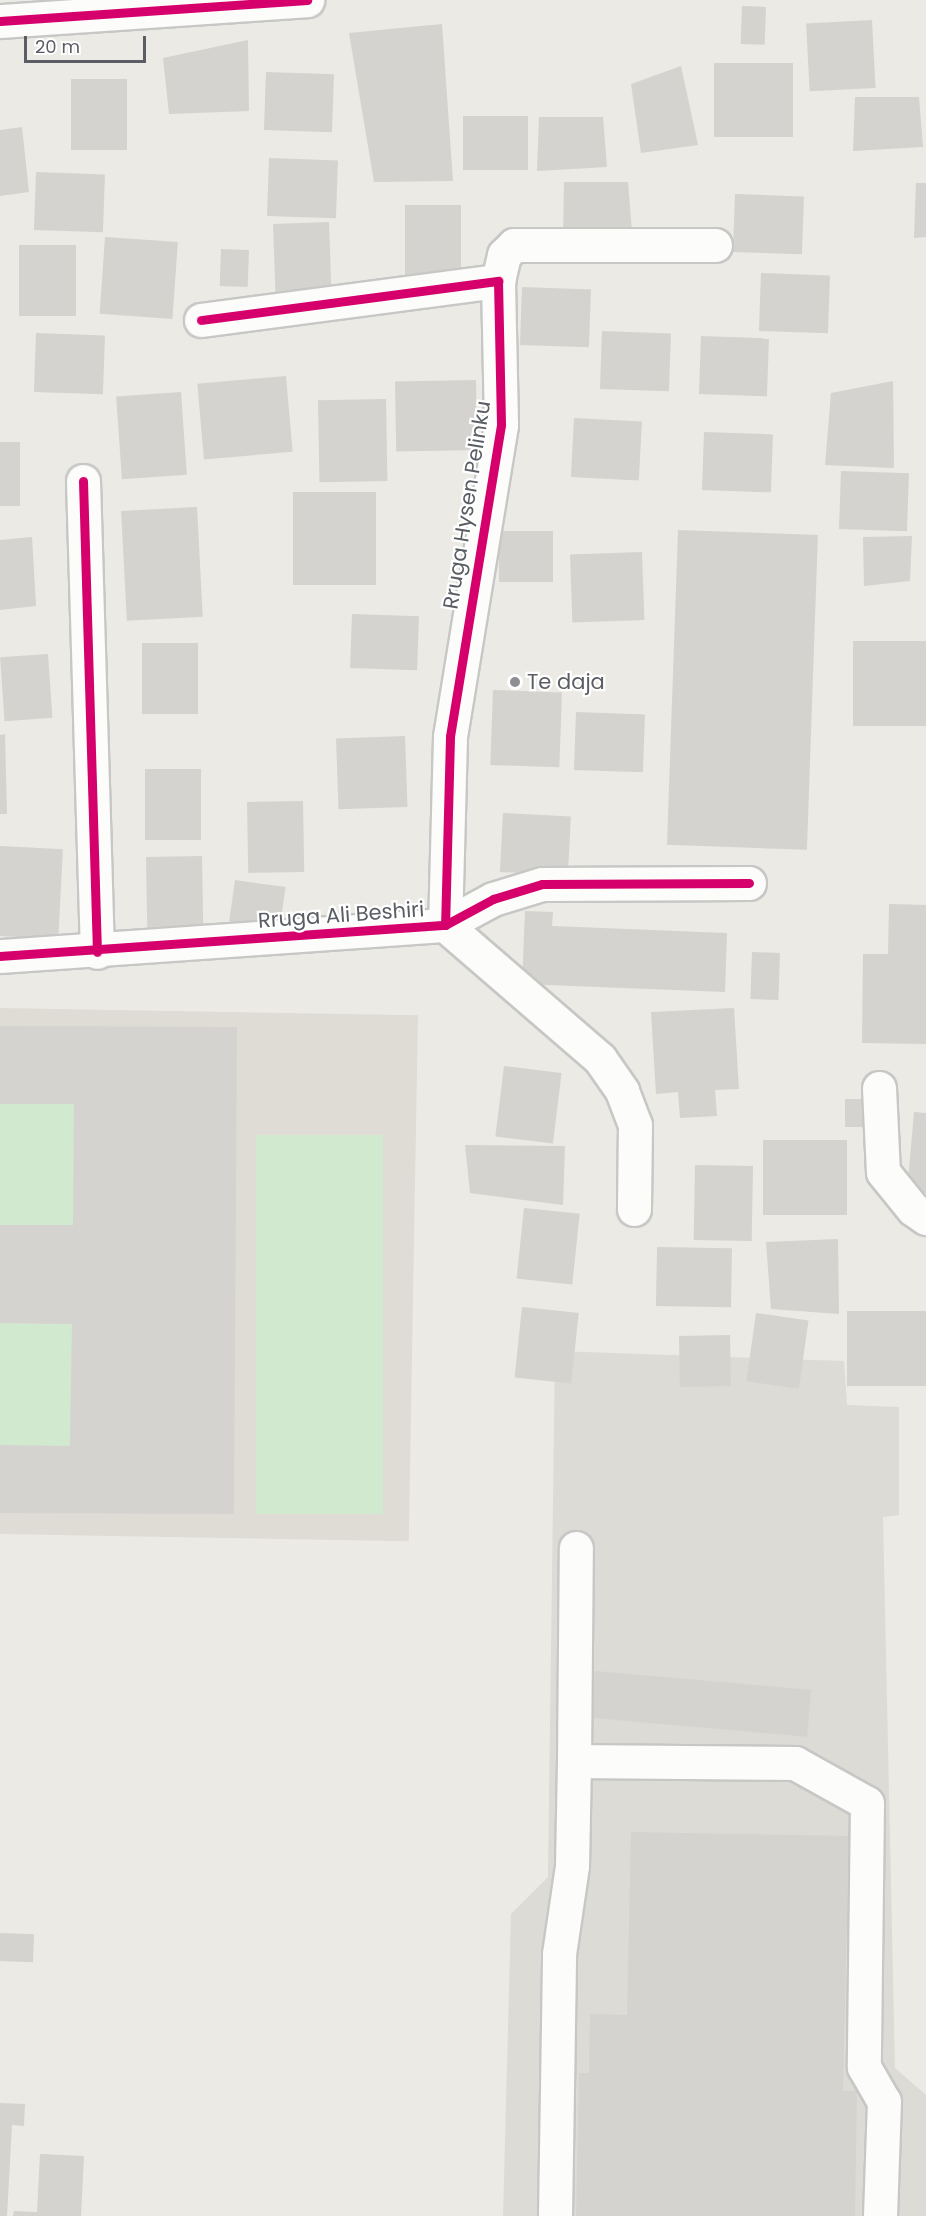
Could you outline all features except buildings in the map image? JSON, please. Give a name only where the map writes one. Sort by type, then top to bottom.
[{"type":"street","points":[[0,21],[72,8],[307,0]]},
{"type":"street","name":"Rruga Hysen Pelinku","points":[[446,925],[450,737],[501,425],[498,281],[504,255],[513,244],[715,245]]},
{"type":"street","points":[[201,320],[498,281]]},
{"type":"street","points":[[83,481],[97,952]]},
{"type":"street","name":"Rruga Ali Beshiri","points":[[0,956],[97,952],[446,925],[493,899],[542,884],[749,883]]},
{"type":"street","name":"Rruga Ali Beshiri","points":[[446,925],[600,1059],[616,1083],[635,1125],[634,1209]]},
{"type":"street","points":[[879,1088],[884,1172],[913,1209],[926,1218]]},
{"type":"street","points":[[555,2216],[559,1954],[572,1866],[576,1548]]},
{"type":"street","points":[[574,1761],[795,1763],[867,1803],[864,2067],[884,2101],[880,2216]]},
{"type":"shaded area","points":[[0,1008],[418,1015],[409,1541],[0,1534]]},
{"type":"shaded area","points":[[555,1351],[844,1361],[847,1405],[899,1407],[899,1515],[883,1517],[895,2068],[926,2095],[926,2216],[503,2216],[511,1914],[548,1877]]},
{"type":"green space","points":[[0,1104],[74,1104],[74,1225],[0,1225]]},
{"type":"green space","points":[[256,1135],[383,1135],[383,1514],[256,1514]]},
{"type":"green space","points":[[0,1323],[72,1324],[70,1446],[0,1445]]},
{"type":"cycle path","points":[[0,21],[307,0]]},
{"type":"cycle path","points":[[201,320],[498,281],[501,425],[450,737],[445,925]]},
{"type":"cycle path","points":[[83,481],[97,952]]},
{"type":"cycle path","points":[[0,956],[445,925],[493,899],[542,884],[749,883]]},
{"type":"place","name":"Te daja","points":[[515,682]]}]
